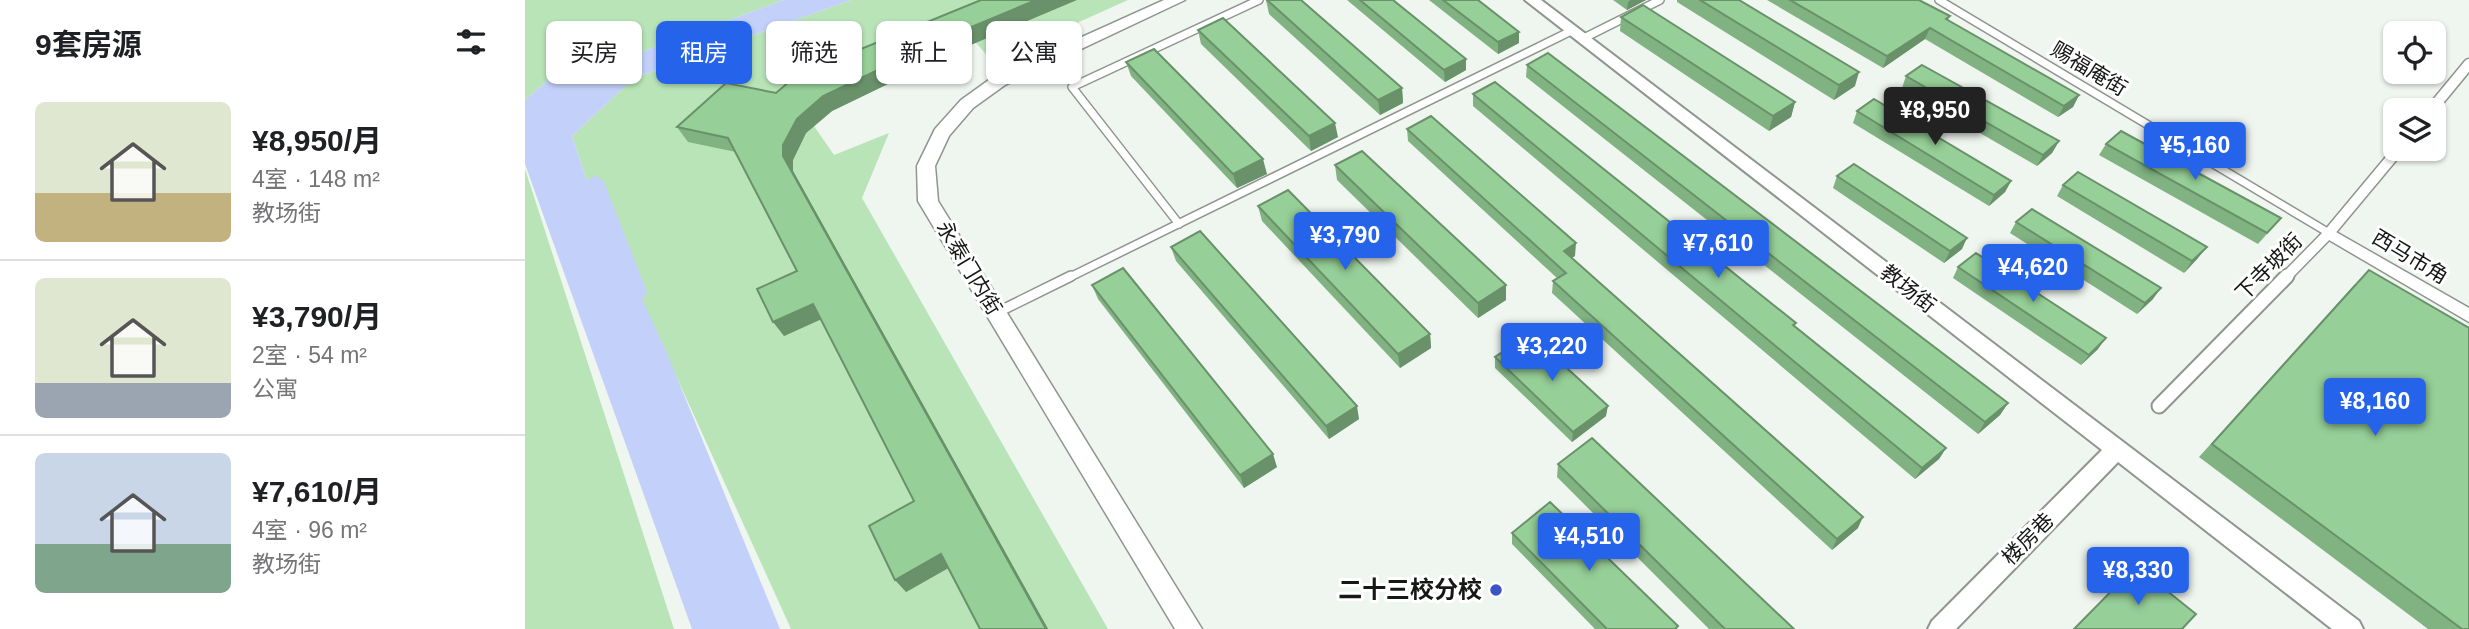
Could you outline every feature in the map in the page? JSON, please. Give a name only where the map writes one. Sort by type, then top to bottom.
[{"type":"main road","name":"永泰门内街","points":[[1177,0],[999,81],[967,104],[941,132],[926,166],[928,201],[1189,629]]},
{"type":"street","name":"教场街","points":[[1532,0],[2351,629]]},
{"type":"street","points":[[2441,98],[2469,64]]},
{"type":"street","name":"下寺坡街","points":[[2159,406],[2329,233],[2389,161]]},
{"type":"street","name":"西马市角","points":[[2329,233],[2469,316]]},
{"type":"street","name":"楼房巷","points":[[1940,629],[2116,450]]},
{"type":"lane","points":[[1179,225],[1072,87],[1082,80],[1259,0]]},
{"type":"lane","points":[[996,313],[1577,35],[1660,0]]},
{"type":"lane","name":"赐福庵街","points":[[1939,0],[2329,233]]},
{"type":"green space","points":[[525,0],[784,0],[727,21],[656,21],[656,47],[642,52],[642,21],[546,21],[546,82],[525,100]]},
{"type":"green space","points":[[851,0],[1128,0],[1081,21],[986,21],[986,54],[972,38],[972,21],[876,21],[876,54],[862,60],[862,21],[793,21]]},
{"type":"green space","points":[[766,31],[766,84],[804,84],[795,88],[814,126],[834,155],[889,133],[862,198],[1108,629],[791,629],[584,173],[572,136],[628,84],[642,84],[642,75],[656,70],[656,84],[752,84],[752,36]]},
{"type":"green space","points":[[525,169],[674,629],[525,629]]},
{"type":"water","points":[[784,0],[851,0],[793,21],[766,21],[766,31],[752,36],[752,21],[727,21]]},
{"type":"water","points":[[656,47],[656,70],[642,75],[642,52]]},
{"type":"water","points":[[546,82],[546,84],[628,84],[572,136],[584,173],[666,351],[780,629],[692,629],[525,164],[525,100]]},
{"type":"building","points":[[981,0],[1036,0],[972,27],[972,21],[929,21]]},
{"type":"building","points":[[1267,0],[1301,0],[1402,88],[1378,100]]},
{"type":"building","points":[[1360,0],[1393,0],[1466,59],[1444,70]]},
{"type":"building","points":[[1443,0],[1478,0],[1519,32],[1498,42]]},
{"type":"building","points":[[1700,0],[1739,0],[1859,72],[1839,85]]},
{"type":"building","points":[[1790,0],[1919,0],[1950,16],[1946,19],[2079,95],[2064,106],[1930,28],[1887,56]]},
{"type":"building","points":[[1643,5],[1795,102],[1773,116],[1621,17]]},
{"type":"building","points":[[1223,18],[1335,123],[1309,136],[1198,30]]},
{"type":"building","points":[[876,43],[876,71],[862,77],[862,49]]},
{"type":"building","points":[[1154,49],[1263,159],[1233,174],[1126,62]]},
{"type":"building","points":[[1548,53],[2008,403],[1985,422],[1527,65]]},
{"type":"building","points":[[1922,65],[2059,141],[2043,155],[1906,76]]},
{"type":"building","points":[[1495,82],[1796,323],[1793,325],[1946,448],[1922,468],[1473,94]]},
{"type":"building","points":[[725,84],[776,93],[786,84],[848,84],[823,96],[797,119],[783,145],[783,156],[1046,629],[980,629],[941,554],[895,580],[869,526],[914,501],[813,304],[773,322],[757,289],[797,271],[728,138],[677,127]]},
{"type":"building","points":[[1874,99],[2011,181],[1994,195],[1857,111]]},
{"type":"building","points":[[1431,116],[1576,243],[1564,251],[1863,517],[1837,539],[1553,281],[1566,273],[1407,129]]},
{"type":"building","points":[[2121,131],[2281,218],[2267,233],[2106,144]]},
{"type":"building","points":[[1362,151],[1506,285],[1478,303],[1335,165]]},
{"type":"building","points":[[1854,164],[1967,238],[1950,251],[1837,176]]},
{"type":"building","points":[[2078,172],[2207,247],[2192,261],[2063,185]]},
{"type":"building","points":[[1288,190],[1430,334],[1398,354],[1258,206]]},
{"type":"building","points":[[2032,209],[2161,288],[2145,303],[2016,222]]},
{"type":"building","points":[[1200,231],[1357,406],[1326,426],[1171,247]]},
{"type":"building","points":[[1976,253],[2106,338],[2089,355],[1958,267]]},
{"type":"building","points":[[1123,268],[1273,454],[1240,475],[1092,285]]},
{"type":"building","points":[[2369,270],[2469,328],[2469,629],[2462,629],[2212,444]]},
{"type":"building","points":[[1530,334],[1608,406],[1573,432],[1495,357]]},
{"type":"building","points":[[1592,438],[1794,629],[1725,629],[1558,464]]},
{"type":"building","points":[[1550,502],[1678,626],[1675,629],[1607,629],[1512,533]]},
{"type":"building","points":[[2136,566],[2196,614],[2182,629],[2074,629]]},
{"type":"waterway","points":[[595,182],[637,292]]},
{"type":"place","name":"二十三校分校","points":[[1496,590]]}]
